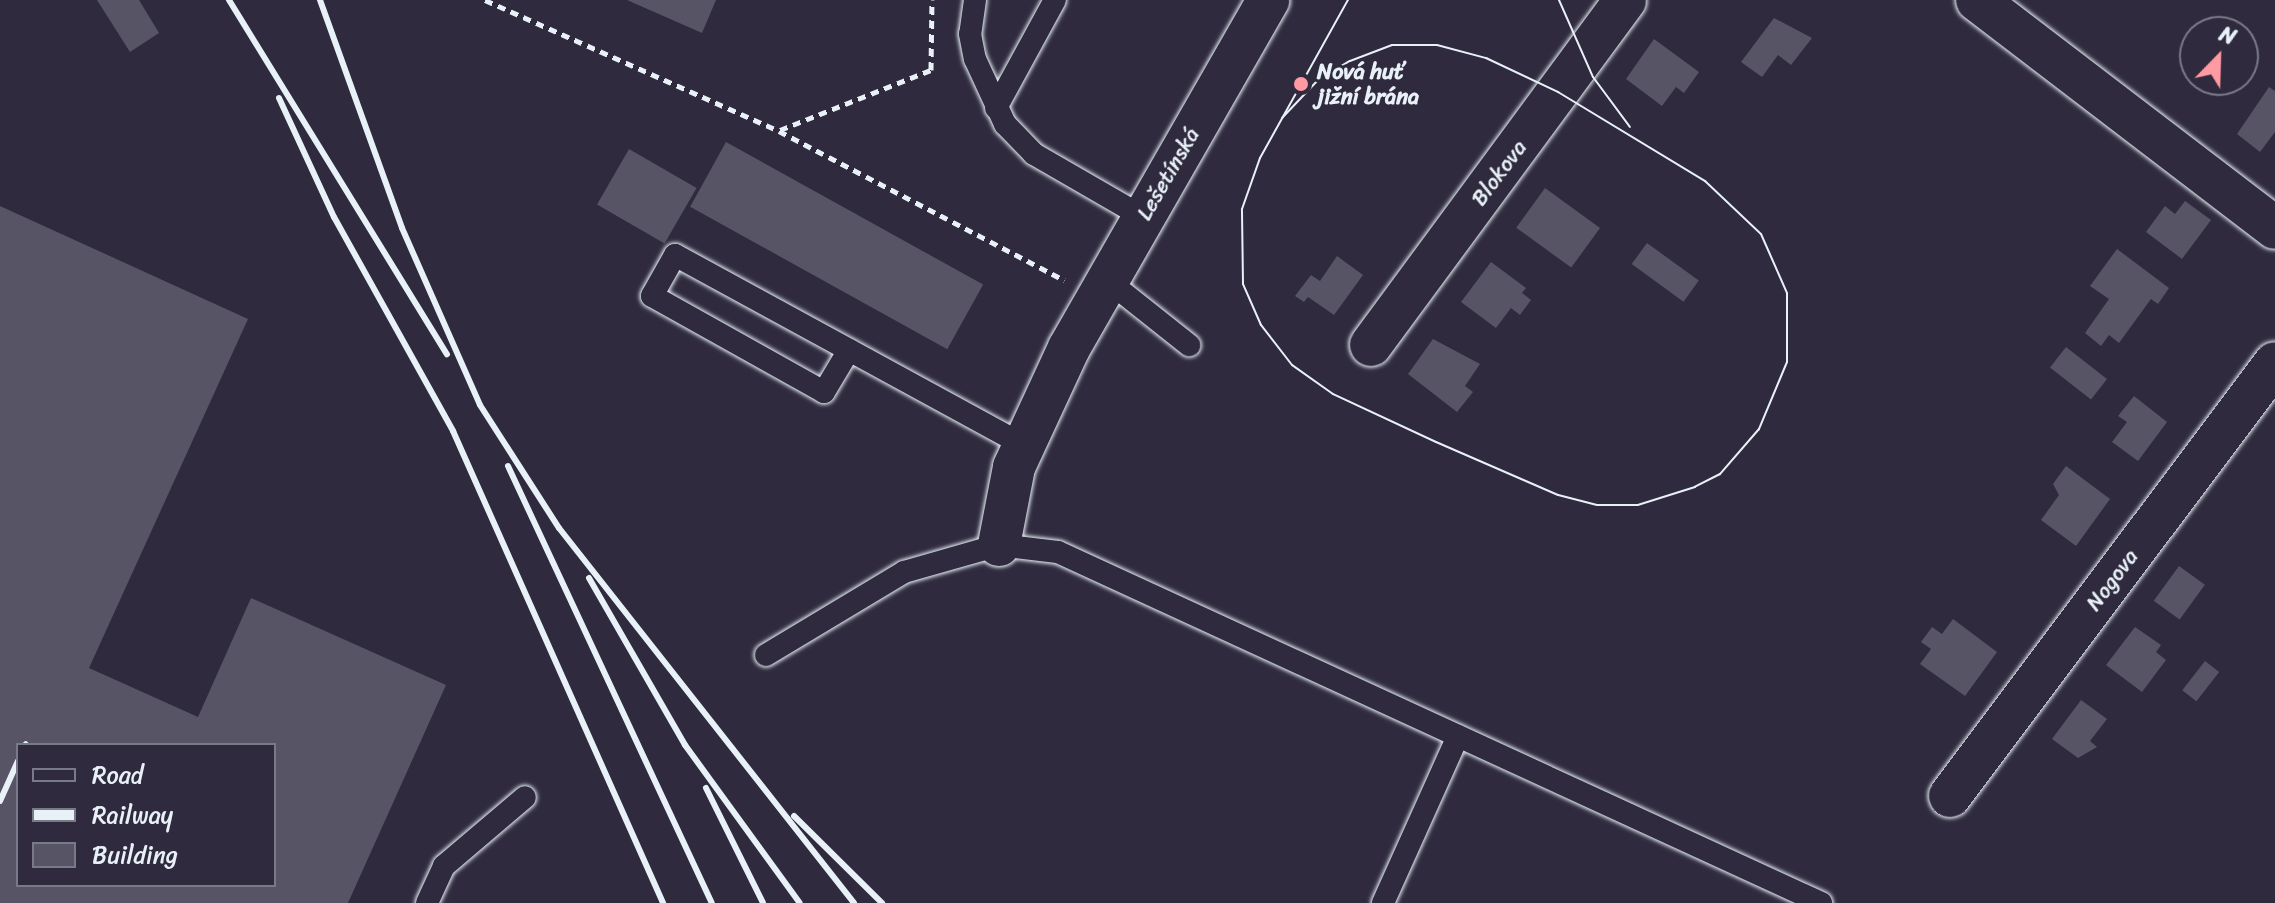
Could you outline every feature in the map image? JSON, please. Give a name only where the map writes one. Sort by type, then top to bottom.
[{"type":"street","name":"Lešetínská","points":[[999,545],[1024,445],[1069,348],[1268,0]]},
{"type":"street","name":"Blokova","points":[[1371,345],[1625,0]]},
{"type":"street","points":[[1977,0],[2275,228]]},
{"type":"street","name":"Nogova","points":[[1950,796],[2275,363]]},
{"type":"lane","points":[[975,0],[970,34],[996,108],[1034,154],[1143,217]]},
{"type":"lane","points":[[996,108],[1055,0]]},
{"type":"lane","points":[[849,350],[824,392],[652,296],[675,255],[1024,445]]},
{"type":"lane","points":[[1103,289],[1189,345]]},
{"type":"lane","points":[[766,655],[904,572],[999,545],[1058,552],[1821,903]]},
{"type":"lane","points":[[1383,903],[1458,736]]},
{"type":"lane","points":[[427,903],[444,866],[525,797]]},
{"type":"path","points":[[485,0],[779,131],[1103,289]]},
{"type":"path","points":[[779,131],[931,70],[932,0]]},
{"type":"building","points":[[97,0],[139,0],[159,33],[130,52]]},
{"type":"building","points":[[627,0],[716,0],[702,33]]},
{"type":"building","points":[[1774,18],[1812,38],[1791,65],[1778,55],[1762,77],[1741,62]]},
{"type":"building","points":[[1654,39],[1699,72],[1684,93],[1676,87],[1662,106],[1626,79]]},
{"type":"building","points":[[2269,87],[2275,91],[2275,132],[2260,152],[2237,134]]},
{"type":"building","points":[[726,142],[983,285],[947,349],[690,207]]},
{"type":"building","points":[[629,149],[697,188],[665,243],[597,204]]},
{"type":"building","points":[[1545,188],[1600,228],[1571,268],[1516,228]]},
{"type":"building","points":[[2185,201],[2211,220],[2182,259],[2146,232],[2165,206],[2175,214]]},
{"type":"building","points":[[0,206],[248,319],[89,668],[198,717],[251,598],[446,685],[348,903],[0,903]]},
{"type":"building","points":[[1647,243],[1699,281],[1683,302],[1632,264]]},
{"type":"building","points":[[2117,249],[2169,288],[2158,304],[2151,299],[2119,343],[2109,335],[2101,346],[2085,333],[2109,299],[2090,286]]},
{"type":"building","points":[[1337,256],[1363,275],[1334,315],[1308,297],[1304,302],[1295,296],[1311,275],[1320,281]]},
{"type":"building","points":[[1491,262],[1526,288],[1522,293],[1531,300],[1520,315],[1511,308],[1496,328],[1461,302]]},
{"type":"building","points":[[1433,339],[1480,364],[1465,386],[1473,392],[1457,412],[1408,374]]},
{"type":"building","points":[[2066,347],[2107,379],[2091,400],[2050,367]]},
{"type":"building","points":[[2134,396],[2167,422],[2138,461],[2112,442],[2127,422],[2118,416]]},
{"type":"building","points":[[2066,466],[2110,499],[2076,546],[2041,520],[2059,495],[2053,484]]},
{"type":"building","points":[[2179,566],[2205,585],[2180,620],[2154,601]]},
{"type":"building","points":[[1953,619],[1997,652],[1965,696],[1920,664],[1931,649],[1921,642],[1932,627],[1942,634]]},
{"type":"building","points":[[2135,627],[2161,645],[2156,652],[2166,660],[2142,692],[2106,665]]},
{"type":"building","points":[[2205,661],[2219,672],[2196,701],[2182,690]]},
{"type":"building","points":[[2081,700],[2107,719],[2090,741],[2097,747],[2078,758],[2052,739]]},
{"type":"tram line","points":[[1282,118],[1318,80],[1350,61],[1392,45],[1437,45],[1486,58],[1558,92],[1705,181],[1761,234],[1787,293],[1787,362],[1759,429],[1720,474],[1695,487],[1638,505],[1597,505],[1558,495],[1436,442],[1333,394],[1292,365],[1261,325],[1243,284],[1242,209],[1260,158],[1348,0]]},
{"type":"tram line","points":[[1559,0],[1593,77],[1630,127]]},
{"type":"railway","points":[[229,0],[447,354]]},
{"type":"railway","points":[[320,0],[402,228],[480,405],[559,528],[854,903]]},
{"type":"railway","points":[[279,98],[334,217],[453,431],[663,903]]},
{"type":"railway","points":[[508,466],[712,903]]},
{"type":"railway","points":[[589,578],[685,745],[800,903]]},
{"type":"railway","points":[[0,801],[16,765]]},
{"type":"railway","points":[[706,788],[763,903]]},
{"type":"railway","points":[[794,816],[882,903]]},
{"type":"place","name":"Nová huť jižní brána","points":[[1301,84]]}]
